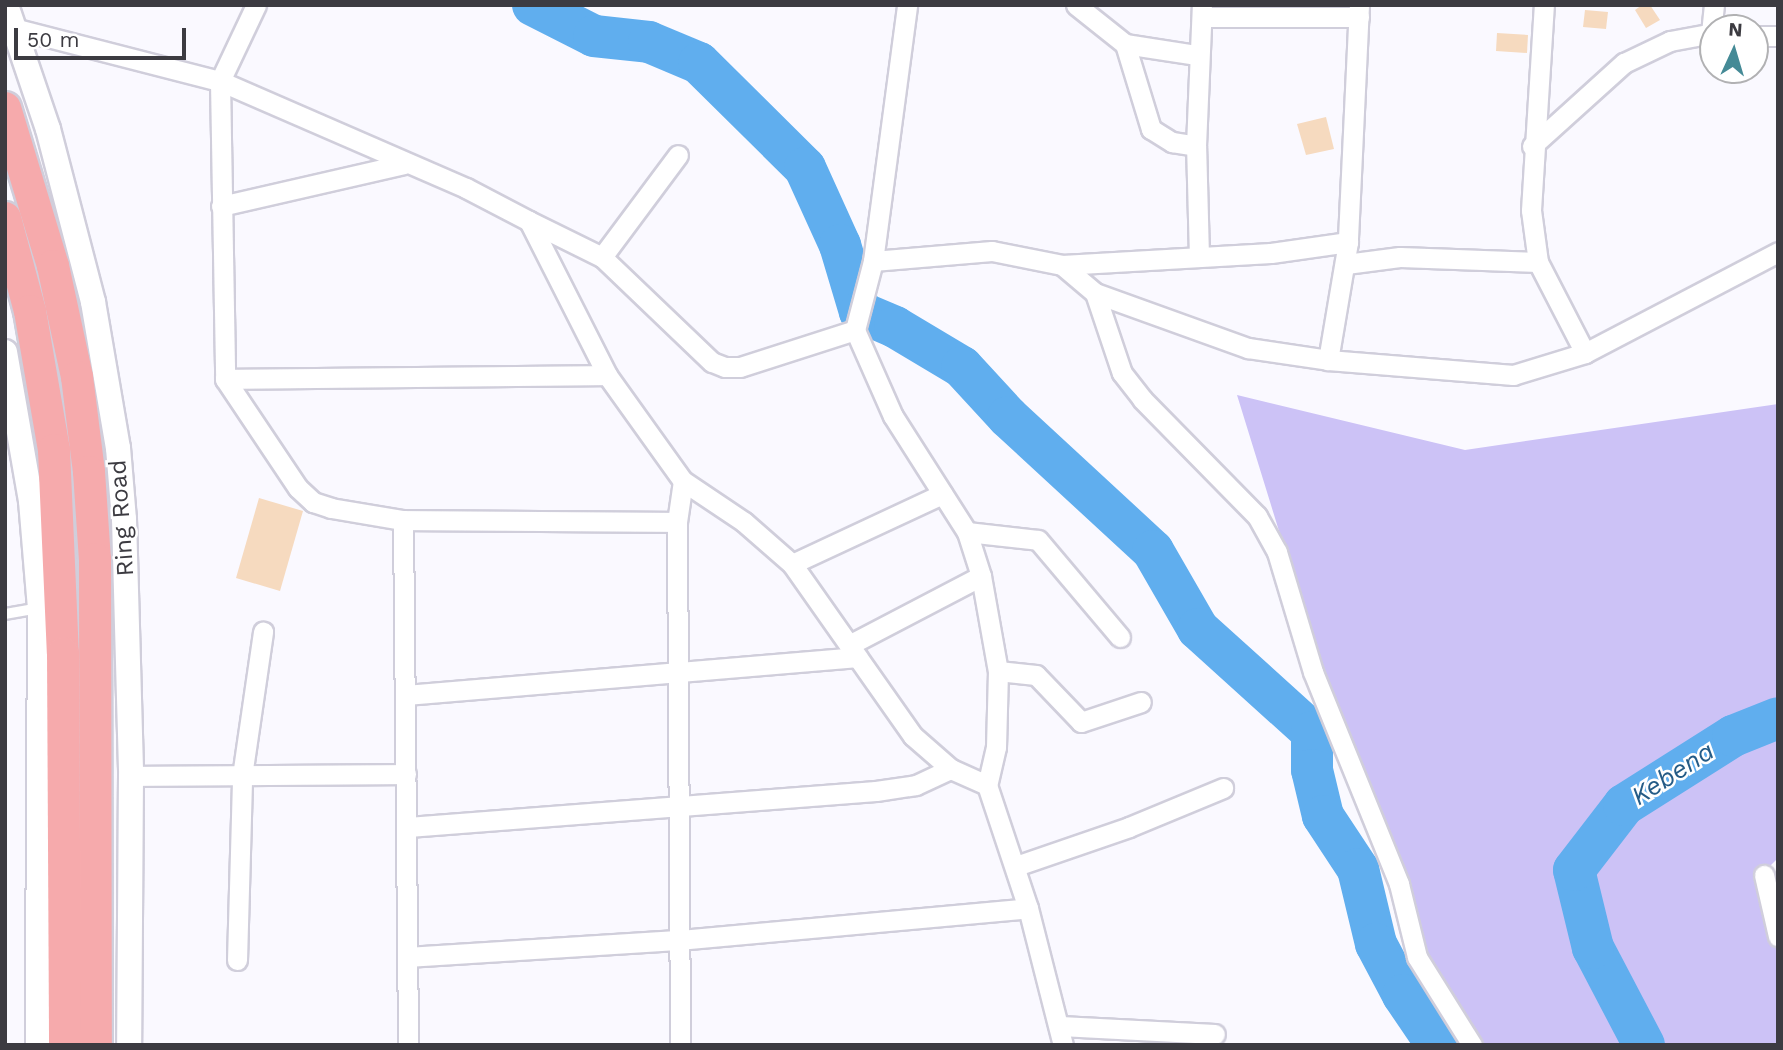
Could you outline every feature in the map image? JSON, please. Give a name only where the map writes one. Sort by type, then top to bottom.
[{"type":"highway","name":"Ring Road","points":[[5,108],[53,266],[77,377],[89,472],[95,559],[96,1045]]},
{"type":"highway","points":[[5,218],[30,311],[54,450],[63,641],[65,1045]]},
{"type":"street","points":[[257,5],[220,81],[225,379],[298,488],[313,502],[403,520],[677,522]]},
{"type":"street","points":[[907,5],[873,261],[867,297],[858,325],[893,416],[967,532],[981,576],[998,671],[996,747],[987,785],[1016,866],[1061,1035],[1215,1034]]},
{"type":"street","points":[[1076,5],[1125,44],[1197,55]]},
{"type":"street","points":[[1544,5],[1532,146],[1531,210],[1538,262],[1585,353]]},
{"type":"street","points":[[1199,257],[1197,55],[1202,11],[1359,11],[1348,242],[1328,360]]},
{"type":"street","points":[[9,17],[220,81],[404,164],[466,188],[602,257],[712,362],[725,367],[740,368],[858,325]]},
{"type":"street","name":"Ring Road","points":[[9,17],[48,129],[107,376],[124,519],[131,776],[129,1045]]},
{"type":"street","points":[[1532,146],[1624,63],[1670,41],[1699,35]]},
{"type":"street","points":[[1125,44],[1151,129],[1172,142],[1196,146]]},
{"type":"street","points":[[602,257],[678,155]]},
{"type":"street","points":[[221,206],[404,164]]},
{"type":"street","points":[[529,221],[607,375],[682,481],[744,522],[792,564],[913,736],[951,769],[987,785]]},
{"type":"street","points":[[873,261],[981,250],[1062,265],[1271,253],[1348,242]]},
{"type":"street","points":[[1062,265],[1095,293],[1248,348],[1328,360],[1513,375],[1585,353],[1778,252]]},
{"type":"street","points":[[1346,264],[1400,257],[1538,262]]},
{"type":"street","points":[[1095,293],[1122,373],[1142,399],[1257,516],[1277,552],[1313,672],[1399,884],[1417,957],[1472,1045]]},
{"type":"street","points":[[5,352],[31,501],[40,608],[38,1045]]},
{"type":"street","points":[[225,379],[607,375]]},
{"type":"street","points":[[680,1045],[675,675],[677,522],[682,481]]},
{"type":"street","points":[[792,564],[942,494]]},
{"type":"street","points":[[403,520],[408,1045]]},
{"type":"street","points":[[967,532],[1038,540],[1120,637]]},
{"type":"street","points":[[406,695],[675,675],[853,651],[981,576]]},
{"type":"street","points":[[237,960],[242,776],[263,632]]},
{"type":"street","points":[[998,671],[1037,675],[1081,722],[1140,702]]},
{"type":"street","points":[[408,827],[876,791],[916,785],[951,769]]},
{"type":"street","points":[[131,776],[406,774]]},
{"type":"street","points":[[1016,866],[1129,827],[1223,788]]},
{"type":"street","points":[[1764,875],[1778,936]]},
{"type":"street","points":[[408,957],[678,940],[1028,908]]},
{"type":"lane","points":[[5,614],[40,608]]},
{"type":"shaded area","points":[[1237,395],[1465,450],[1778,404],[1778,858],[1768,868],[1778,916],[1778,1045],[1410,1045],[1422,994]]},
{"type":"building","points":[[1642,5],[1650,5],[1660,20],[1646,28],[1635,10]]},
{"type":"building","points":[[1585,10],[1608,12],[1606,29],[1583,27]]},
{"type":"building","points":[[1497,33],[1528,35],[1527,53],[1496,51]]},
{"type":"building","points":[[1326,117],[1334,149],[1306,155],[1297,124]]},
{"type":"building","points":[[259,498],[303,511],[280,591],[236,578]]},
{"type":"waterway","points":[[533,5],[594,36],[649,42],[699,63],[805,168],[840,245],[860,312],[895,327],[962,367],[1008,417],[1153,551],[1198,629],[1312,732],[1312,770],[1323,816],[1358,869],[1376,944],[1403,995],[1437,1045]]},
{"type":"waterway","name":"Kebena","points":[[1644,1045],[1593,948],[1574,870],[1624,805],[1733,736],[1778,718]]}]
